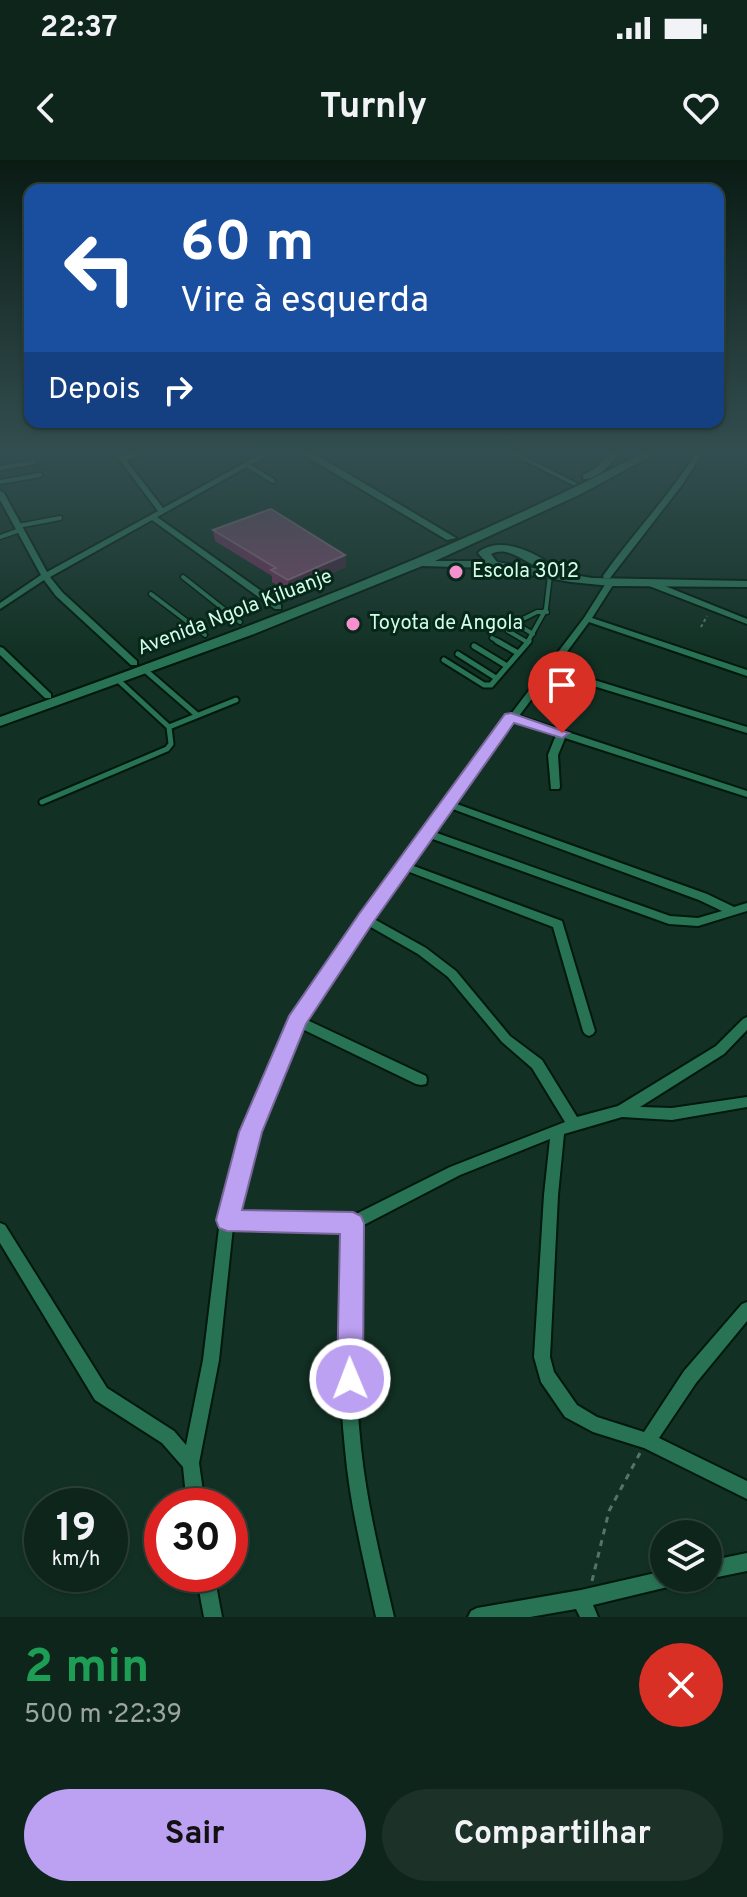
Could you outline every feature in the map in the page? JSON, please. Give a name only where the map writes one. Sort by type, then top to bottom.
[{"type":"main road","points":[[418,519],[451,538]]},
{"type":"main road","name":"Avenida Ngola Kiluanje","points":[[0,722],[118,680],[205,635],[495,519]]},
{"type":"main road","points":[[515,551],[506,536],[518,520]]},
{"type":"main road","name":"Avenida Ngola Kiluanje","points":[[0,714],[390,574],[518,520]]},
{"type":"main road","points":[[492,562],[485,556],[486,549],[500,547],[557,569],[609,579],[694,574],[745,584]]},
{"type":"main road","points":[[390,574],[441,563],[492,562],[550,575],[745,584]]},
{"type":"street","points":[[14,519],[45,576],[65,601],[140,666]]},
{"type":"street","points":[[0,606],[45,576],[148,519]]},
{"type":"street","points":[[155,519],[278,607]]},
{"type":"street","points":[[194,1488],[191,1463],[211,1360],[227,1220],[250,1132],[297,1021],[427,833],[587,619],[635,537],[651,519]]},
{"type":"street","points":[[644,581],[747,622]]},
{"type":"street","points":[[587,619],[747,673]]},
{"type":"street","points":[[0,650],[48,696]]},
{"type":"street","points":[[549,669],[747,730]]},
{"type":"street","points":[[511,717],[747,794]]},
{"type":"street","points":[[555,787],[553,755],[562,733]]},
{"type":"street","points":[[448,804],[695,894],[735,912]]},
{"type":"street","points":[[427,833],[669,920],[698,922],[747,907]]},
{"type":"street","points":[[404,866],[558,924],[589,1031]]},
{"type":"street","points":[[365,919],[422,951],[452,974],[506,1039],[537,1064],[574,1124]]},
{"type":"street","points":[[297,1021],[421,1080]]},
{"type":"street","points":[[227,1220],[353,1223],[455,1171],[574,1124],[622,1111],[709,1057],[745,1030]]},
{"type":"street","points":[[622,1111],[672,1114],[747,1102]]},
{"type":"street","points":[[558,1130],[551,1195],[542,1357],[547,1376],[571,1411],[593,1424],[647,1441],[747,1490]]},
{"type":"street","points":[[353,1223],[349,1331],[351,1427],[369,1545],[385,1617]]},
{"type":"street","points":[[2,1237],[101,1394],[168,1437],[191,1463]]},
{"type":"street","points":[[647,1441],[690,1377],[747,1309]]},
{"type":"street","points":[[722,1567],[747,1562]]},
{"type":"street","points":[[477,1617],[650,1583]]},
{"type":"street","points":[[208,1592],[213,1617]]},
{"type":"street","points":[[584,1598],[589,1617]]},
{"type":"lane","points":[[0,537],[19,528],[56,519]]},
{"type":"lane","points":[[444,660],[484,685],[491,685],[547,612],[551,596],[550,575]]},
{"type":"lane","points":[[183,577],[240,622]]},
{"type":"lane","points":[[151,594],[205,635]]},
{"type":"lane","points":[[533,634],[515,623],[537,612],[547,612]]},
{"type":"lane","points":[[508,631],[527,642]]},
{"type":"lane","points":[[492,638],[518,653]]},
{"type":"lane","points":[[474,646],[507,666]]},
{"type":"lane","points":[[458,654],[496,678]]},
{"type":"lane","points":[[140,666],[197,715]]},
{"type":"lane","points":[[42,802],[167,749],[171,744],[169,727],[118,680]]},
{"type":"lane","points":[[169,727],[236,700]]},
{"type":"path","points":[[701,627],[712,608]]},
{"type":"path","points":[[584,1598],[609,1511],[647,1441]]},
{"type":"building","points":[[243,519],[287,519],[345,555],[288,580],[271,570],[276,568],[213,530]]},
{"type":"place","name":"Escola 3012","points":[[456,572]]},
{"type":"place","name":"Toyota de Angola","points":[[353,624]]},
{"type":"route","points":[[350,1379],[353,1223],[227,1220],[250,1132],[297,1021],[365,919],[511,717],[562,733]]}]
